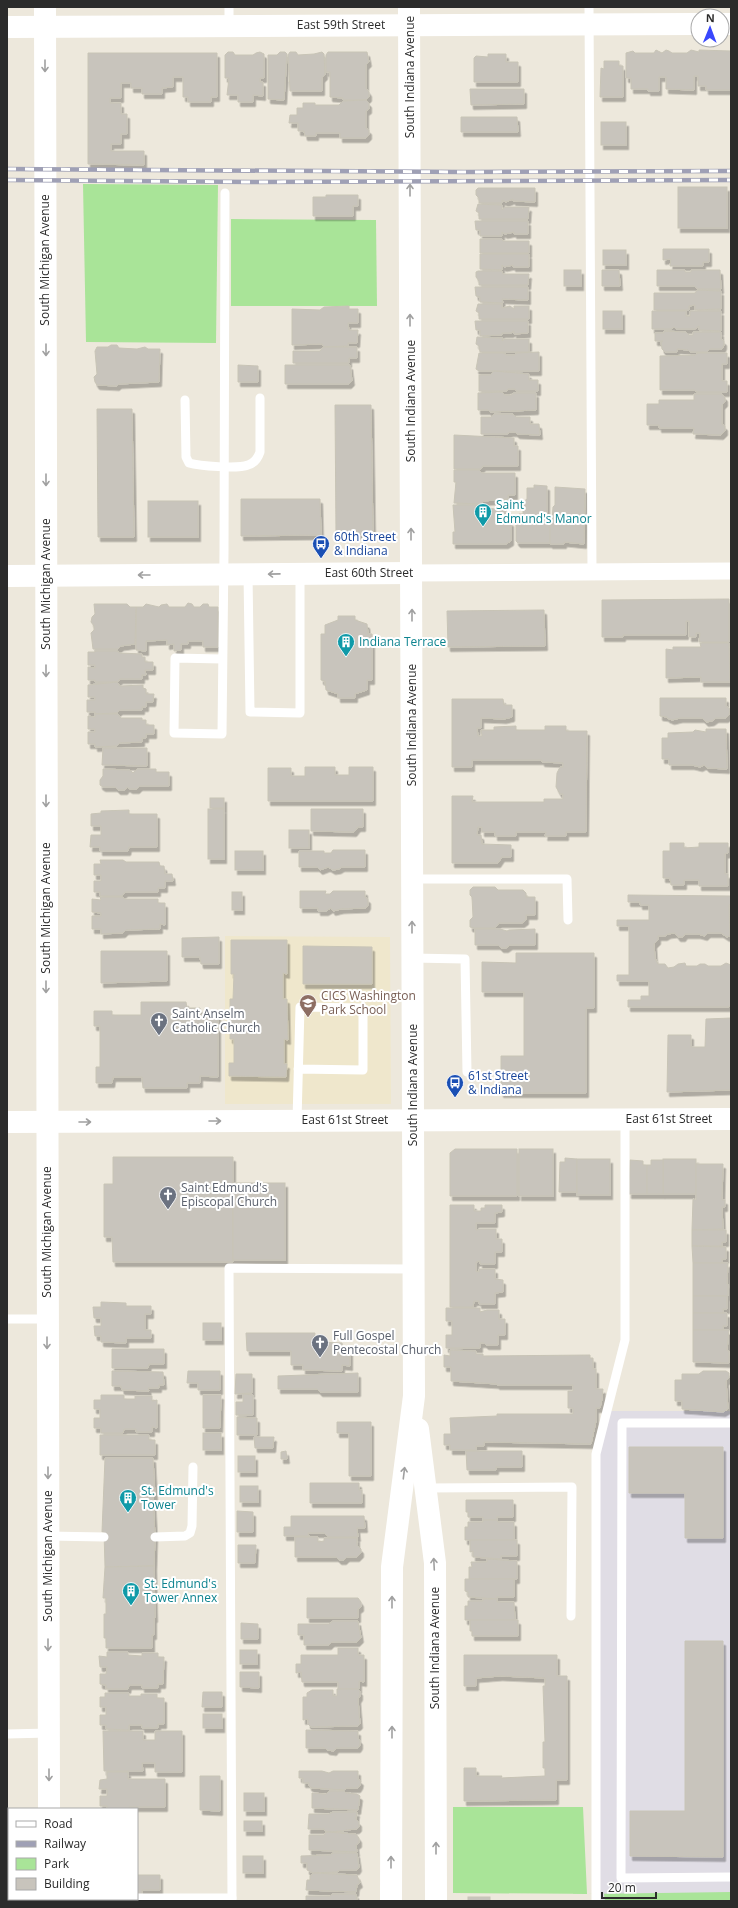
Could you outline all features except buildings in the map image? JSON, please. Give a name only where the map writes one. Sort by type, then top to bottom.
[{"type":"street","name":"East 59th Street","points":[[7,27],[45,17],[229,16],[589,16],[690,23]]},
{"type":"street","name":"South Indiana Avenue","points":[[409,16],[414,1396],[435,1563],[436,1901]]},
{"type":"street","name":"South Michigan Avenue","points":[[45,17],[46,1122],[49,1808]]},
{"type":"street","name":"East 60th Street","points":[[7,576],[731,571]]},
{"type":"street","name":"East 61st Street","points":[[7,1122],[731,1119]]},
{"type":"street","name":"South Indiana Avenue","points":[[391,1901],[392,1567],[414,1396]]},
{"type":"lane","points":[[589,16],[592,572]]},
{"type":"lane","points":[[222,659],[175,658],[174,733],[222,734],[225,466],[225,193]]},
{"type":"lane","points":[[185,400],[186,457],[189,463],[199,466],[248,466],[257,460],[260,452],[260,398]]},
{"type":"lane","points":[[248,574],[250,712],[300,713],[300,574]]},
{"type":"lane","points":[[412,879],[567,880],[568,920]]},
{"type":"lane","points":[[412,958],[465,959],[467,1072]]},
{"type":"lane","points":[[296,1121],[300,1007],[363,1008],[363,1070],[298,1069]]},
{"type":"lane","points":[[596,1901],[596,1454],[625,1340],[625,1119]]},
{"type":"lane","points":[[138,1898],[232,1900],[229,1268],[413,1269]]},
{"type":"lane","points":[[7,1319],[47,1319]]},
{"type":"lane","points":[[731,1423],[622,1423],[621,1878],[731,1877]]},
{"type":"lane","points":[[155,1537],[185,1536],[190,1532],[192,1526],[193,1467]]},
{"type":"lane","points":[[425,1488],[572,1487],[571,1616]]},
{"type":"lane","points":[[48,1536],[104,1537]]},
{"type":"lane","points":[[7,1734],[49,1734]]},
{"type":"shaded area","name":"CICS Washington Park School","points":[[225,936],[390,937],[391,1104],[225,1104]]},
{"type":"shaded area","points":[[607,1411],[731,1411],[731,1901],[596,1901],[596,1454]]},
{"type":"green space","points":[[83,184],[218,185],[216,343],[86,342]]},
{"type":"green space","points":[[231,219],[376,220],[377,306],[231,306]]},
{"type":"green space","points":[[453,1807],[583,1807],[587,1894],[453,1893]]},
{"type":"green space","points":[[731,1892],[731,1901],[605,1901],[604,1894],[592,1894]]},
{"type":"railway","points":[[7,169],[464,172],[731,171]]},
{"type":"railway","points":[[7,180],[253,182],[731,180]]},
{"type":"place","name":"Saint Edmund's Manor","points":[[483,527]]},
{"type":"place","name":"60th Street & Indiana","points":[[321,559]]},
{"type":"place","name":"Indiana Terrace","points":[[346,657]]},
{"type":"place","name":"CICS Washington Park School","points":[[308,1018]]},
{"type":"place","name":"Saint Anselm Catholic Church","points":[[159,1036]]},
{"type":"place","name":"61st Street & Indiana","points":[[455,1098]]},
{"type":"place","name":"Saint Edmund's Episcopal Church","points":[[168,1210]]},
{"type":"place","name":"Full Gospel Pentecostal Church","points":[[320,1358]]},
{"type":"place","name":"St. Edmund's Tower","points":[[128,1513]]},
{"type":"place","name":"St. Edmund's Tower Annex","points":[[131,1606]]}]
